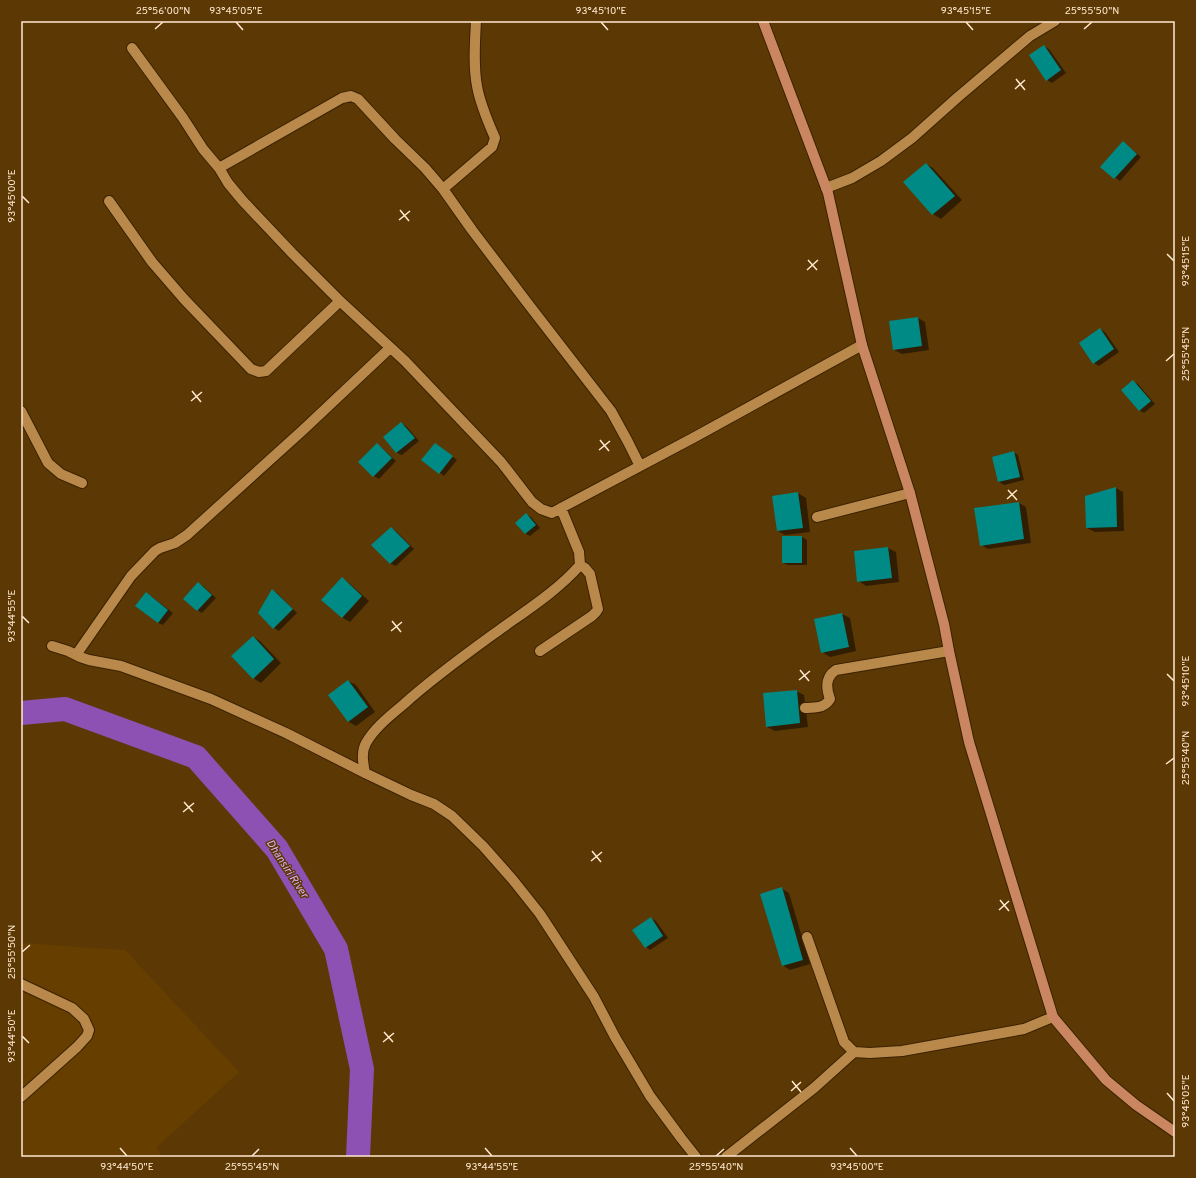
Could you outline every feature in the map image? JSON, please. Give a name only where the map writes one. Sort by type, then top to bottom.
[{"type":"street","points":[[443,189],[492,147],[495,138],[477,86],[476,21]]},
{"type":"street","points":[[764,21],[826,188],[862,345],[910,494],[944,624],[969,742],[1053,1017],[1106,1080],[1136,1105],[1175,1132]]},
{"type":"street","points":[[826,188],[852,178],[887,157],[912,138],[1030,36],[1055,21]]},
{"type":"street","points":[[132,48],[203,149],[242,200],[340,301],[404,361],[501,462],[532,502],[552,513],[862,345]]},
{"type":"street","points":[[219,168],[342,98],[351,96],[358,99],[395,139],[425,168],[443,189],[472,230],[611,411],[640,466]]},
{"type":"street","points":[[109,201],[152,262],[184,299],[251,370],[259,372],[266,371],[340,301]]},
{"type":"street","points":[[76,655],[122,587],[151,555],[160,548],[175,543],[187,535],[303,430],[390,348]]},
{"type":"street","points":[[21,411],[48,462],[61,474],[82,483]]},
{"type":"street","points":[[817,517],[910,494]]},
{"type":"street","points":[[365,773],[362,756],[365,744],[375,729],[426,685],[555,590],[570,577],[580,565],[579,552],[561,508]]},
{"type":"street","points":[[540,651],[592,616],[598,609],[590,574],[580,565]]},
{"type":"street","points":[[52,646],[89,660],[121,666],[211,699],[286,732],[365,773],[411,795],[434,804],[452,816],[483,846],[540,914],[594,997],[615,1037],[650,1096],[696,1157]]},
{"type":"street","points":[[805,708],[823,706],[827,704],[830,699],[828,692],[828,678],[831,673],[836,670],[949,651]]},
{"type":"street","points":[[807,937],[844,1042],[854,1052],[870,1053],[910,1049],[1024,1029],[1053,1017]]},
{"type":"street","points":[[21,984],[72,1008],[84,1019],[89,1030],[87,1036],[77,1047],[21,1097]]},
{"type":"street","points":[[726,1157],[814,1088],[854,1052]]},
{"type":"shaded area","points":[[21,943],[125,950],[239,1072],[157,1147],[161,1157],[21,1157]]},
{"type":"building","points":[[1044,45],[1061,70],[1046,81],[1029,55]]},
{"type":"building","points":[[1123,141],[1137,154],[1114,179],[1100,167]]},
{"type":"building","points":[[926,163],[955,196],[932,215],[903,182]]},
{"type":"building","points":[[918,317],[922,346],[893,350],[889,321]]},
{"type":"building","points":[[1100,328],[1114,349],[1093,364],[1079,343]]},
{"type":"building","points":[[1133,380],[1151,401],[1139,411],[1121,390]]},
{"type":"building","points":[[401,422],[415,438],[396,453],[383,437]]},
{"type":"building","points":[[377,443],[392,458],[373,477],[358,462]]},
{"type":"building","points":[[435,443],[453,456],[439,474],[421,460]]},
{"type":"building","points":[[1014,451],[1020,477],[998,482],[992,457]]},
{"type":"building","points":[[1116,487],[1117,527],[1086,528],[1085,496]]},
{"type":"building","points":[[798,492],[803,528],[777,531],[772,496]]},
{"type":"building","points":[[1019,502],[1024,539],[980,546],[974,508]]},
{"type":"building","points":[[526,513],[536,525],[525,534],[515,523]]},
{"type":"building","points":[[391,527],[410,546],[390,564],[371,545]]},
{"type":"building","points":[[782,536],[802,536],[802,563],[782,563]]},
{"type":"building","points":[[888,547],[892,578],[857,582],[854,551]]},
{"type":"building","points":[[342,577],[362,596],[342,618],[321,600]]},
{"type":"building","points":[[198,582],[212,595],[197,611],[183,599]]},
{"type":"building","points":[[272,589],[293,609],[273,629],[258,613]]},
{"type":"building","points":[[146,592],[168,610],[158,623],[135,606]]},
{"type":"building","points":[[842,613],[849,647],[821,653],[814,619]]},
{"type":"building","points":[[253,636],[274,659],[253,679],[231,656]]},
{"type":"building","points":[[348,680],[368,707],[348,722],[328,695]]},
{"type":"building","points":[[797,690],[800,723],[766,727],[763,693]]},
{"type":"building","points":[[782,887],[803,960],[782,966],[760,894]]},
{"type":"building","points":[[651,917],[663,936],[645,948],[632,930]]},
{"type":"waterway","name":"Dhansiri River","points":[[21,713],[65,709],[196,757],[277,849],[336,949],[362,1069],[358,1157]]}]
